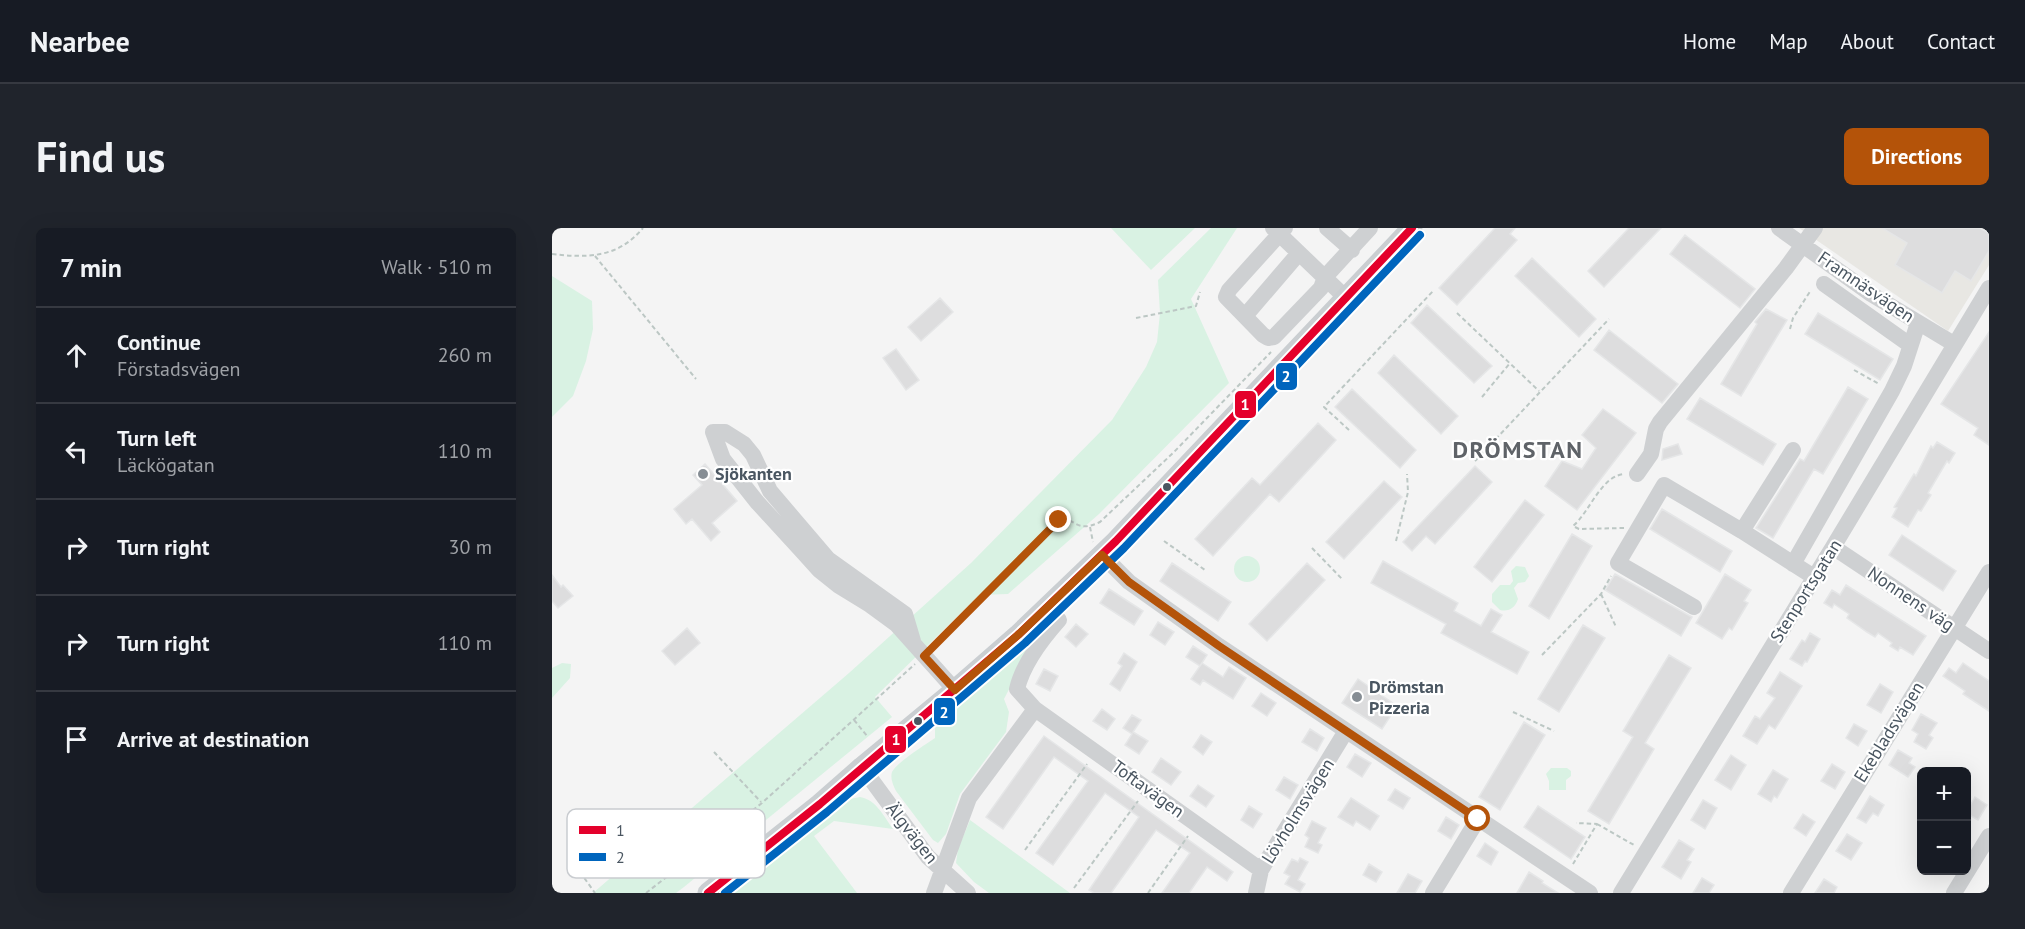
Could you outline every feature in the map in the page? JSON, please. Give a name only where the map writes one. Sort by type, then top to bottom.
[{"type":"main road","points":[[765,848],[820,804],[1018,635],[1097,548],[1346,298],[1412,228]]},
{"type":"main road","points":[[708,893],[727,878]]},
{"type":"street","points":[[1327,228],[1352,250]]},
{"type":"street","points":[[1346,298],[1325,277],[1299,253],[1279,230],[1229,290],[1226,297],[1263,335],[1268,338],[1274,337],[1321,288],[1325,277],[1370,228]]},
{"type":"street","name":"Framnäsvägen","points":[[1779,228],[1871,294],[1954,344]]},
{"type":"street","points":[[1638,474],[1651,454],[1654,434],[1660,422],[1803,246],[1815,228]]},
{"type":"street","points":[[1245,316],[1299,253]]},
{"type":"street","points":[[1819,284],[1910,345]]},
{"type":"street","name":"Stenportsgatan","points":[[1621,893],[1989,288]]},
{"type":"street","points":[[1793,564],[1892,391],[1904,366],[1918,323]]},
{"type":"street","points":[[913,641],[905,614],[828,559],[770,491],[753,455],[744,444],[725,432],[713,432],[723,459],[757,502],[819,570],[887,618],[913,641],[955,690]]},
{"type":"street","points":[[1742,531],[1793,450]]},
{"type":"street","points":[[1694,607],[1618,563],[1664,485],[1814,577]]},
{"type":"street","name":"Nonnens väg","points":[[1833,547],[1989,651]]},
{"type":"street","points":[[1097,548],[1129,582],[1346,731],[1590,893]]},
{"type":"street","name":"Ekebladsvägen","points":[[1791,893],[1989,572]]},
{"type":"street","name":"Toftavägen","points":[[1059,620],[1045,636],[1020,679],[1017,690],[1035,709],[1261,870]]},
{"type":"street","points":[[934,893],[969,798],[1035,709]]},
{"type":"street","name":"Lövholmsvägen","points":[[1256,893],[1261,870],[1346,731]]},
{"type":"street","name":"Älgvägen","points":[[862,767],[928,857],[968,893]]},
{"type":"street","points":[[1433,893],[1478,819]]},
{"type":"street","points":[[1954,893],[1989,836]]},
{"type":"path","points":[[552,254],[595,256],[634,239],[643,228]]},
{"type":"path","points":[[595,256],[696,379]]},
{"type":"path","points":[[1790,329],[1793,318],[1819,284]]},
{"type":"path","points":[[1349,430],[1324,407],[1434,290]]},
{"type":"path","points":[[1136,318],[1196,306],[1200,292]]},
{"type":"path","points":[[1457,313],[1539,391]]},
{"type":"path","points":[[1475,461],[1609,319]]},
{"type":"path","points":[[753,809],[924,656],[1059,520],[1065,519],[1082,528],[1100,522],[1174,452],[1270,352]]},
{"type":"path","points":[[1482,397],[1510,363]]},
{"type":"path","points":[[1854,370],[1892,391]]},
{"type":"path","points":[[1396,541],[1408,492],[1407,474]]},
{"type":"path","points":[[1638,474],[1620,474],[1605,484],[1587,513],[1574,526],[1579,528],[1638,528]]},
{"type":"path","points":[[1090,527],[1097,548]]},
{"type":"path","points":[[1164,541],[1205,570]]},
{"type":"path","points":[[1312,548],[1343,580]]},
{"type":"path","points":[[1542,655],[1601,594],[1618,563]]},
{"type":"path","points":[[1601,594],[1616,627]]},
{"type":"path","points":[[1513,712],[1554,731]]},
{"type":"path","points":[[854,720],[868,737]]},
{"type":"path","points":[[714,752],[762,802]]},
{"type":"path","points":[[1025,850],[1095,752]]},
{"type":"path","points":[[1074,888],[1147,789]]},
{"type":"path","points":[[1576,823],[1597,824],[1638,848]]},
{"type":"path","points":[[1148,893],[1197,824]]},
{"type":"path","points":[[1569,872],[1597,824]]},
{"type":"path","points":[[584,878],[595,893]]},
{"type":"path","points":[[646,893],[665,878]]},
{"type":"shaded area","points":[[1799,228],[1989,228],[1989,265],[1948,331]]},
{"type":"green space","points":[[1111,228],[1195,228],[1151,270]]},
{"type":"green space","points":[[1211,228],[1237,228],[1191,299],[1229,383],[1099,514],[1008,594],[979,595],[875,697],[892,717],[765,821],[765,809],[691,809],[849,673],[971,563],[1112,420],[1146,367],[1157,342],[1160,313],[1158,280]]},
{"type":"green space","points":[[552,276],[592,301],[593,329],[586,361],[573,396],[552,417]]},
{"type":"green space","points":[[1247,556],[1256,560],[1260,569],[1256,578],[1247,582],[1238,578],[1234,569],[1238,560]]},
{"type":"green space","points":[[1516,566],[1525,567],[1529,576],[1525,582],[1518,583],[1514,588],[1518,599],[1515,605],[1509,610],[1500,610],[1492,602],[1492,594],[1500,585],[1510,585],[1513,581],[1511,571]]},
{"type":"green space","points":[[1024,645],[1030,649],[1004,699],[1009,712],[1006,732],[960,794],[946,834],[938,843],[933,840],[896,791],[892,772],[905,759],[935,738],[935,728]]},
{"type":"green space","points":[[562,663],[571,664],[570,678],[552,698],[552,668]]},
{"type":"green space","points":[[1551,768],[1567,768],[1571,771],[1571,776],[1566,780],[1566,790],[1549,790],[1546,774]]},
{"type":"green space","points":[[860,797],[876,805],[893,829],[834,821],[814,836],[857,893],[726,893],[745,878],[765,878],[765,863],[845,800]]},
{"type":"green space","points":[[970,820],[1070,893],[989,893],[974,882],[956,863],[958,849]]},
{"type":"green space","points":[[610,878],[695,878],[676,893],[593,893]]},
{"type":"building","points":[[1495,228],[1515,228],[1510,234],[1517,240],[1457,305],[1439,288]]},
{"type":"building","points":[[1629,228],[1661,228],[1604,287],[1588,271]]},
{"type":"building","points":[[1882,228],[1980,228],[1989,233],[1989,251],[1971,281],[1955,271],[1942,293],[1895,265],[1907,243]]},
{"type":"building","points":[[1685,235],[1755,289],[1740,308],[1670,254]]},
{"type":"building","points":[[1532,258],[1596,319],[1579,337],[1515,276]]},
{"type":"building","points":[[940,298],[953,312],[921,341],[908,327]]},
{"type":"building","points":[[1427,305],[1492,366],[1474,383],[1411,323]]},
{"type":"building","points":[[1766,309],[1787,320],[1741,396],[1721,384],[1757,324],[1755,322]]},
{"type":"building","points":[[1818,313],[1893,359],[1880,380],[1805,334]]},
{"type":"building","points":[[1609,330],[1678,384],[1662,403],[1594,350]]},
{"type":"building","points":[[1989,332],[1989,445],[1974,435],[1978,428],[1941,404]]},
{"type":"building","points":[[896,349],[919,380],[906,390],[883,358]]},
{"type":"building","points":[[1394,355],[1458,416],[1441,434],[1378,373]]},
{"type":"building","points":[[1848,387],[1868,399],[1823,474],[1814,469],[1773,538],[1756,528],[1800,459],[1804,461]]},
{"type":"building","points":[[1352,389],[1416,450],[1400,468],[1335,407]]},
{"type":"building","points":[[1700,398],[1776,444],[1763,465],[1687,419]]},
{"type":"building","points":[[1603,409],[1636,433],[1577,510],[1545,486],[1562,461],[1582,469],[1596,448],[1582,435]]},
{"type":"building","points":[[1318,423],[1336,440],[1279,502],[1270,494],[1213,556],[1195,539],[1252,478],[1260,485]]},
{"type":"building","points":[[1937,442],[1955,453],[1949,463],[1947,461],[1928,493],[1931,495],[1921,511],[1918,510],[1908,527],[1892,517],[1897,508],[1894,507],[1914,474],[1916,476],[1931,446],[1933,448]]},
{"type":"building","points":[[1678,444],[1682,454],[1662,460],[1663,449]]},
{"type":"building","points":[[705,464],[737,501],[712,523],[720,532],[711,541],[692,519],[686,524],[674,509],[702,485],[693,475]]},
{"type":"building","points":[[1475,466],[1492,482],[1435,544],[1426,536],[1412,551],[1403,542]]},
{"type":"building","points":[[1384,481],[1402,497],[1344,559],[1326,542]]},
{"type":"building","points":[[1525,500],[1544,515],[1492,582],[1474,567]]},
{"type":"building","points":[[1662,509],[1732,551],[1720,572],[1650,529]]},
{"type":"building","points":[[1572,534],[1592,546],[1549,619],[1529,606]]},
{"type":"building","points":[[1902,535],[1956,571],[1943,591],[1889,555]]},
{"type":"building","points":[[1383,561],[1458,603],[1454,611],[1481,626],[1491,609],[1502,615],[1491,632],[1529,652],[1517,674],[1441,633],[1446,624],[1371,583]]},
{"type":"building","points":[[1172,563],[1231,602],[1218,621],[1160,581]]},
{"type":"building","points":[[1307,563],[1325,580],[1267,641],[1249,624]]},
{"type":"building","points":[[1615,574],[1692,617],[1681,636],[1605,590]]},
{"type":"building","points":[[1725,574],[1751,590],[1744,601],[1748,603],[1732,630],[1729,628],[1722,639],[1696,623]]},
{"type":"building","points":[[552,575],[561,587],[563,585],[573,596],[558,608],[552,601]]},
{"type":"building","points":[[1846,585],[1926,636],[1913,655],[1900,647],[1898,651],[1890,646],[1892,643],[1878,633],[1875,637],[1867,632],[1847,618],[1849,614],[1834,604],[1832,608],[1824,603],[1832,590],[1840,595]]},
{"type":"building","points":[[1109,589],[1143,611],[1134,625],[1100,603]]},
{"type":"building","points":[[1158,622],[1174,632],[1165,645],[1150,635]]},
{"type":"building","points":[[1076,624],[1088,634],[1076,647],[1065,637]]},
{"type":"building","points":[[1583,625],[1605,638],[1559,712],[1538,699]]},
{"type":"building","points":[[687,628],[700,643],[675,665],[662,651]]},
{"type":"building","points":[[1810,633],[1820,639],[1807,662],[1805,661],[1802,666],[1790,659],[1802,640],[1805,642]]},
{"type":"building","points":[[1193,646],[1207,655],[1200,666],[1186,657]]},
{"type":"building","points":[[1124,653],[1137,662],[1120,691],[1110,684],[1122,666],[1118,663]]},
{"type":"building","points":[[1669,655],[1691,668],[1645,743],[1654,749],[1609,824],[1588,811],[1633,737],[1623,731]]},
{"type":"building","points":[[1202,663],[1223,677],[1229,667],[1246,678],[1233,699],[1203,680],[1200,685],[1191,679]]},
{"type":"building","points":[[1963,663],[1989,681],[1989,711],[1963,694],[1965,691],[1943,676],[1949,668],[1956,673]]},
{"type":"building","points":[[1044,669],[1058,676],[1050,691],[1036,684]]},
{"type":"building","points":[[1780,672],[1802,686],[1775,729],[1769,725],[1757,744],[1743,736],[1755,716],[1760,719],[1775,698],[1767,693]]},
{"type":"building","points":[[1358,679],[1397,706],[1382,729],[1342,703]]},
{"type":"building","points":[[1880,684],[1893,692],[1881,713],[1867,705]]},
{"type":"building","points":[[1261,693],[1276,703],[1267,716],[1252,706]]},
{"type":"building","points":[[1102,709],[1115,719],[1107,730],[1093,721]]},
{"type":"building","points":[[1921,714],[1937,723],[1929,735],[1933,738],[1926,749],[1914,742],[1918,734],[1912,730]]},
{"type":"building","points":[[1132,715],[1141,720],[1133,732],[1148,741],[1139,754],[1125,745],[1132,734],[1123,728]]},
{"type":"building","points":[[1524,722],[1545,735],[1500,810],[1479,797]]},
{"type":"building","points":[[1854,724],[1867,731],[1858,746],[1846,738]]},
{"type":"building","points":[[1310,729],[1324,738],[1317,751],[1302,742]]},
{"type":"building","points":[[1201,735],[1212,742],[1203,755],[1193,747]]},
{"type":"building","points":[[1044,736],[1233,872],[1227,881],[1207,867],[1189,893],[1162,893],[1190,853],[1156,830],[1111,893],[1094,893],[1089,890],[1139,817],[1105,793],[1053,865],[1036,853],[1088,781],[1054,757],[1003,829],[986,817]]},
{"type":"building","points":[[1898,750],[1912,758],[1909,763],[1915,767],[1908,777],[1889,765]]},
{"type":"building","points":[[1355,754],[1371,763],[1362,777],[1347,767]]},
{"type":"building","points":[[1731,755],[1746,765],[1731,790],[1715,780]]},
{"type":"building","points":[[1161,758],[1181,772],[1171,785],[1152,772]]},
{"type":"building","points":[[1832,764],[1845,772],[1835,789],[1821,781]]},
{"type":"building","points":[[1773,770],[1788,779],[1777,798],[1774,796],[1771,802],[1758,794]]},
{"type":"building","points":[[1284,777],[1298,785],[1290,799],[1276,790]]},
{"type":"building","points":[[1198,785],[1214,796],[1206,807],[1190,796]]},
{"type":"building","points":[[1395,789],[1410,798],[1403,809],[1388,800]]},
{"type":"building","points":[[1870,796],[1884,805],[1878,816],[1873,813],[1866,823],[1857,818]]},
{"type":"building","points":[[1975,797],[1987,805],[1978,820],[1971,816],[1971,804]]},
{"type":"building","points":[[1351,798],[1379,816],[1370,830],[1356,821],[1353,826],[1338,817]]},
{"type":"building","points":[[1703,800],[1717,808],[1705,829],[1691,820]]},
{"type":"building","points":[[1249,806],[1262,814],[1253,828],[1241,820]]},
{"type":"building","points":[[1538,806],[1585,837],[1571,859],[1524,827]]},
{"type":"building","points":[[1803,814],[1815,822],[1806,836],[1794,828]]},
{"type":"building","points":[[1446,817],[1459,825],[1451,839],[1438,831]]},
{"type":"building","points":[[1312,821],[1326,828],[1318,843],[1322,845],[1318,853],[1305,847],[1309,838],[1305,835]]},
{"type":"building","points":[[1847,834],[1862,843],[1851,860],[1836,851]]},
{"type":"building","points":[[1679,840],[1694,849],[1687,860],[1691,862],[1681,879],[1662,867]]},
{"type":"building","points":[[1485,843],[1498,852],[1491,865],[1477,856]]},
{"type":"building","points":[[1300,858],[1308,862],[1298,880],[1305,884],[1300,892],[1285,884],[1290,876],[1284,873],[1292,859],[1298,862]]},
{"type":"building","points":[[1369,864],[1382,872],[1376,882],[1363,875]]},
{"type":"building","points":[[1529,872],[1543,881],[1542,883],[1558,893],[1517,893]]},
{"type":"building","points":[[1408,874],[1422,881],[1415,893],[1397,893]]},
{"type":"building","points":[[1702,878],[1714,885],[1709,893],[1693,893]]},
{"type":"building","points":[[1824,879],[1837,887],[1834,893],[1815,893]]},
{"type":"transit line","name":"1","points":[[765,848],[820,804],[1018,635],[1116,541],[1412,228]]},
{"type":"transit line","name":"2","points":[[765,861],[827,812],[1025,643],[1124,548],[1420,235]]},
{"type":"transit line","name":"1","points":[[708,893],[727,878]]},
{"type":"transit line","name":"2","points":[[725,893],[744,878]]},
{"type":"place","name":"Sjökanten","points":[[703,474]]},
{"type":"place","name":"Drömstan Pizzeria","points":[[1357,697]]},
{"type":"district","name":"DRÖMSTAN","points":[[1518,450]]},
{"type":"route","points":[[1059,520],[924,656],[955,690],[1018,635],[1102,555],[1129,582],[1219,646],[1478,819]]}]
